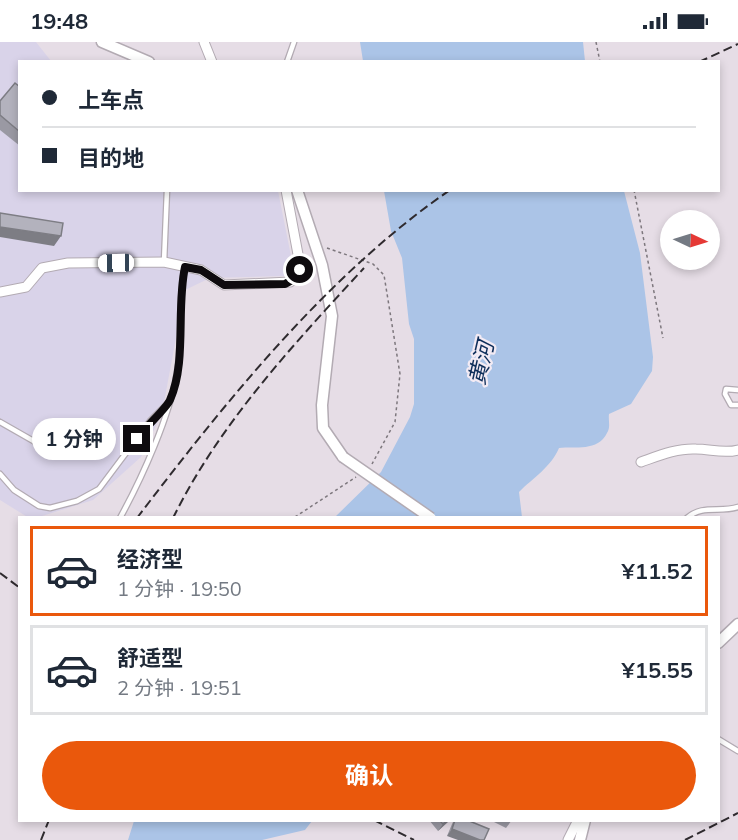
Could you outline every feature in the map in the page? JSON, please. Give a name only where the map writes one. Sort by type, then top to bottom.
[{"type":"street","points":[[102,42],[144,60]]},
{"type":"street","points":[[204,42],[211,60]]},
{"type":"street","points":[[0,292],[26,287],[42,268],[68,263],[164,262],[201,270],[224,285],[285,284],[294,279],[300,265],[286,192]]},
{"type":"street","points":[[298,192],[315,243],[332,316],[322,405],[323,428],[343,457],[428,516]]},
{"type":"street","points":[[641,462],[671,452],[694,448],[724,452],[738,450]]},
{"type":"street","points":[[720,641],[738,624]]},
{"type":"street","points":[[568,840],[577,822]]},
{"type":"street","points":[[580,840],[584,822]]},
{"type":"lane","points":[[288,60],[294,42]]},
{"type":"lane","points":[[164,262],[167,192]]},
{"type":"lane","points":[[121,516],[169,402],[177,372],[180,291],[185,267]]},
{"type":"lane","points":[[738,390],[726,389],[725,394],[730,405],[738,405]]},
{"type":"lane","points":[[0,474],[14,490],[39,506],[50,508],[77,501],[99,489],[150,421],[169,402]]},
{"type":"lane","points":[[0,422],[58,455]]},
{"type":"lane","points":[[690,516],[702,508],[726,511],[738,507]]},
{"type":"lane","points":[[720,740],[738,751]]},
{"type":"path","points":[[596,42],[600,60]]},
{"type":"path","points":[[633,192],[663,338]]},
{"type":"path","points":[[315,243],[373,264],[384,275],[400,374],[395,422],[376,461],[369,467]]},
{"type":"path","points":[[297,516],[362,473]]},
{"type":"shaded area","points":[[0,42],[36,42],[50,60],[18,60],[18,192],[278,192],[293,266],[285,276],[210,278],[185,290],[162,413],[141,457],[93,500],[42,516],[26,516],[0,500]]},
{"type":"water","points":[[360,42],[583,42],[585,60],[363,60]]},
{"type":"water","name":"黄河","points":[[384,192],[624,192],[640,253],[653,357],[652,371],[631,404],[609,414],[609,428],[603,439],[592,446],[559,448],[547,467],[519,492],[522,516],[336,516],[381,472],[410,417],[414,404],[414,339],[409,324],[402,258],[391,231]]},
{"type":"water","points":[[133,822],[311,822],[305,830],[262,840],[128,840]]},
{"type":"building","points":[[15,83],[18,85],[18,130],[0,115],[0,101]]},
{"type":"building","points":[[0,213],[63,223],[61,236],[0,227]]},
{"type":"building","points":[[454,822],[472,822],[489,829],[484,840],[480,840],[452,829]]},
{"type":"railway","points":[[703,60],[738,44]]},
{"type":"railway","points":[[139,516],[206,429],[321,299],[405,223],[447,192]]},
{"type":"railway","points":[[174,516],[192,483],[235,417],[285,356],[364,268]]},
{"type":"railway","points":[[0,573],[18,586]]},
{"type":"railway","points":[[685,840],[738,813]]},
{"type":"railway","points":[[41,840],[48,822]]},
{"type":"railway","points":[[378,822],[414,840]]},
{"type":"route","points":[[137,439],[150,421],[169,402],[177,372],[180,291],[185,267],[201,270],[224,285],[285,284],[294,279],[300,270]]}]
